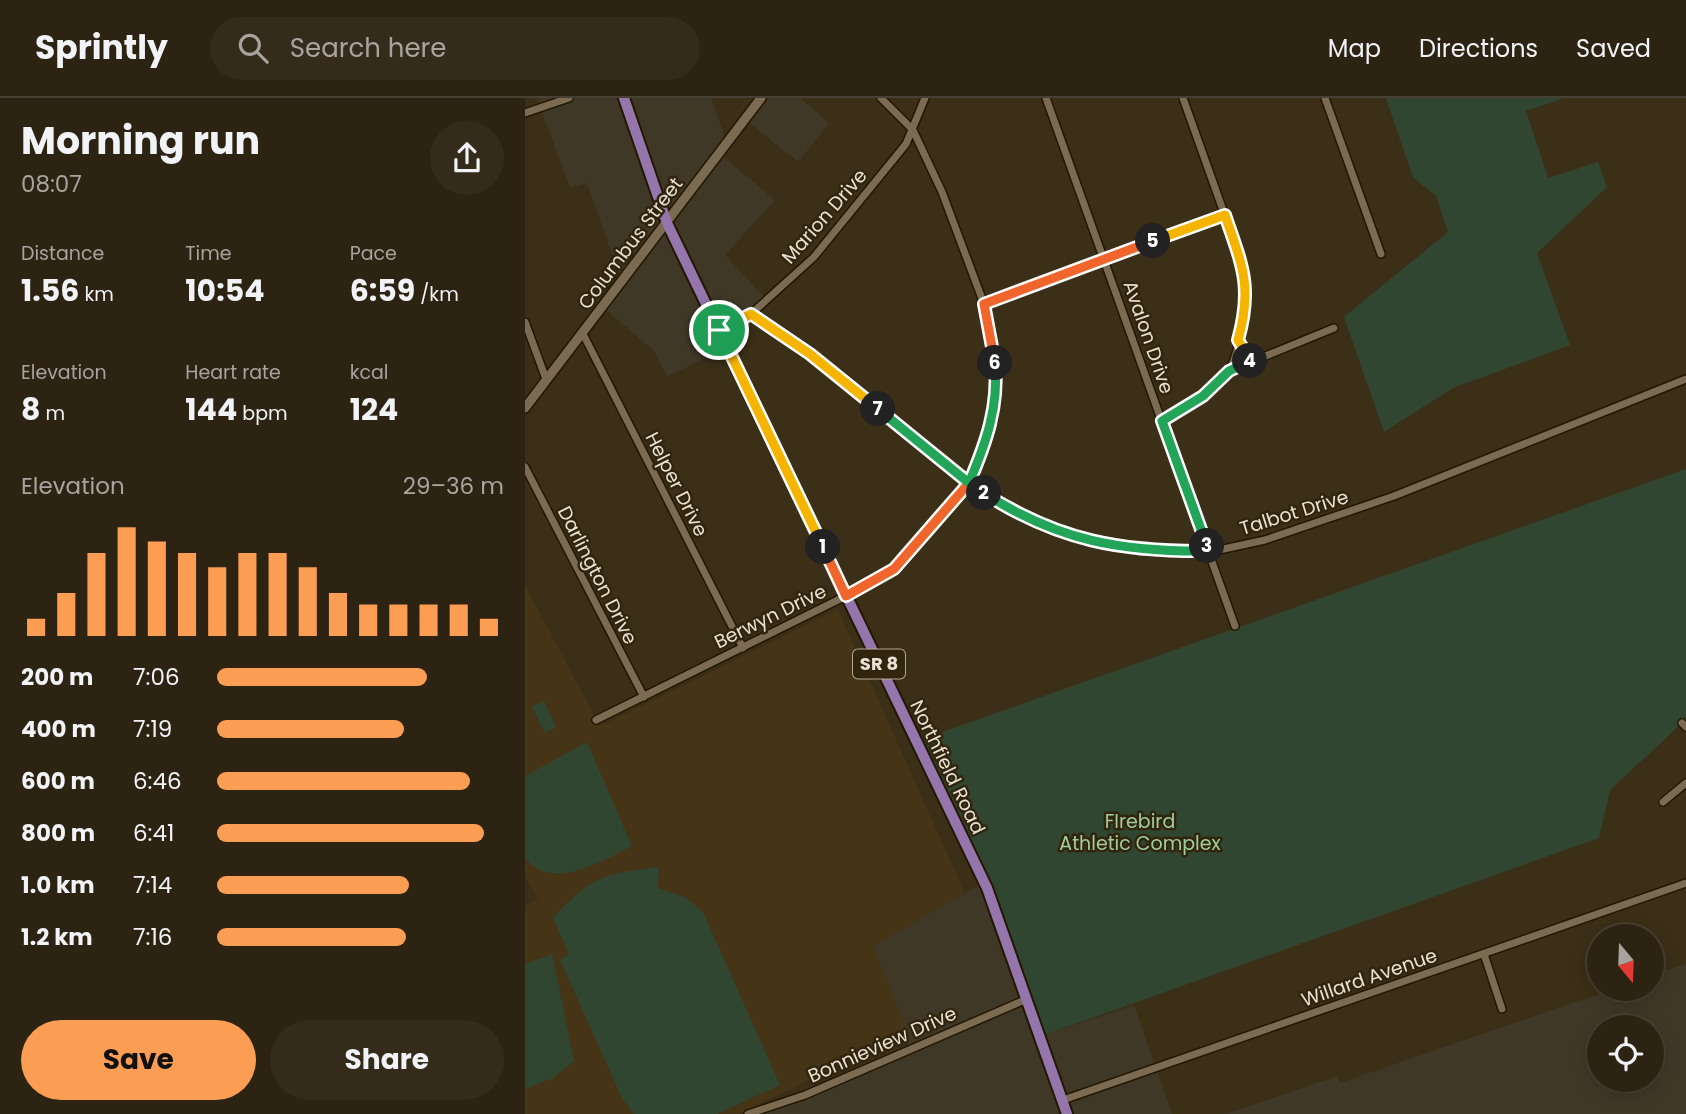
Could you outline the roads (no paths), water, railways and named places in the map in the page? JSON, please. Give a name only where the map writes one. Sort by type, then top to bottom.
[{"type":"main road","name":"Northfield Road","points":[[624,98],[667,223],[988,888],[1067,1114]]},
{"type":"street","points":[[525,113],[569,98]]},
{"type":"street","name":"Columbus Street","points":[[525,408],[761,98]]},
{"type":"street","name":"Berwyn Drive","points":[[596,720],[846,596],[894,569],[969,483],[993,420],[997,387],[994,351],[984,304],[942,192],[913,130],[881,98]]},
{"type":"street","name":"Marion Drive","points":[[719,330],[751,314],[814,257],[906,144],[925,98]]},
{"type":"street","name":"Avalon Drive","points":[[1046,98],[1235,626]]},
{"type":"street","points":[[1183,98],[1244,269],[1247,291],[1229,371]]},
{"type":"street","points":[[1325,98],[1381,254]]},
{"type":"street","points":[[984,304],[1225,215]]},
{"type":"street","name":"Talbot Drive","points":[[751,314],[810,354],[969,483],[1010,509],[1084,541],[1143,551],[1209,551],[1265,540],[1394,496],[1686,379]]},
{"type":"street","points":[[525,322],[546,379]]},
{"type":"street","points":[[1162,421],[1203,396],[1229,371],[1334,328]]},
{"type":"street","name":"Helper Drive","points":[[583,334],[743,648]]},
{"type":"street","points":[[1238,340],[1247,355],[1257,358]]},
{"type":"street","name":"Darlington Drive","points":[[525,467],[644,697]]},
{"type":"street","points":[[1663,802],[1686,783]]},
{"type":"street","name":"Willard Avenue","points":[[1063,1100],[1686,883]]},
{"type":"street","points":[[1483,954],[1502,1009]]},
{"type":"street","name":"Bonnieview Drive","points":[[748,1114],[805,1095],[1028,998]]},
{"type":"park label","name":"FIrebird Athletic Complex","points":[[1140,832]]}]
